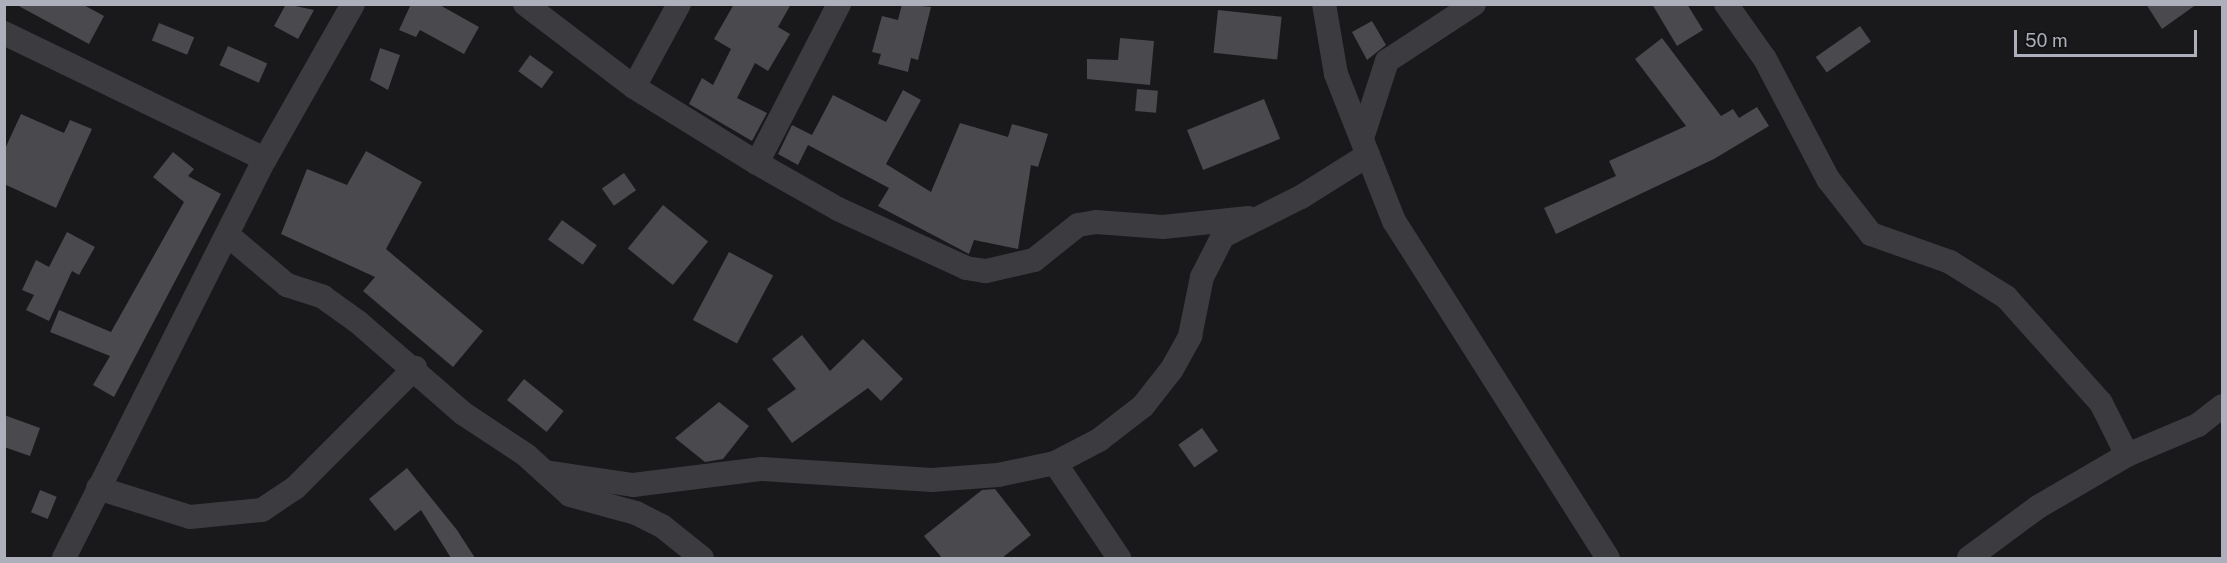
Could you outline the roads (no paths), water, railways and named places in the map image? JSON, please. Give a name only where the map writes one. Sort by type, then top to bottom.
[{"type":"street","points":[[64,558],[98,488],[230,237],[265,159],[353,4]]},
{"type":"street","points":[[525,4],[634,87],[758,163],[881,230],[966,268],[987,271],[1034,260],[1078,225],[1163,227],[1254,218]]},
{"type":"street","points":[[634,87],[680,4]]},
{"type":"street","points":[[758,163],[839,4]]},
{"type":"street","points":[[1324,4],[1336,74],[1394,220],[1608,558]]},
{"type":"street","points":[[545,472],[633,485],[762,469],[932,480],[998,475],[1055,463],[1099,440],[1143,406],[1190,336],[1210,254],[1223,236],[1254,218],[1301,197],[1365,146],[1387,61],[1474,4]]},
{"type":"street","points":[[1726,4],[1765,59],[1828,179],[1871,234],[1950,262],[2006,297],[2101,403],[2127,455]]},
{"type":"street","points":[[4,33],[265,159]]},
{"type":"street","points":[[230,237],[287,285],[323,297],[415,368],[464,414],[545,472],[570,495],[662,526],[702,558]]},
{"type":"street","points":[[98,488],[190,517],[262,510],[295,488],[415,368]]},
{"type":"street","points":[[1969,558],[2038,507],[2127,455],[2198,425],[2223,406]]},
{"type":"street","points":[[1055,463],[1119,558]]}]
